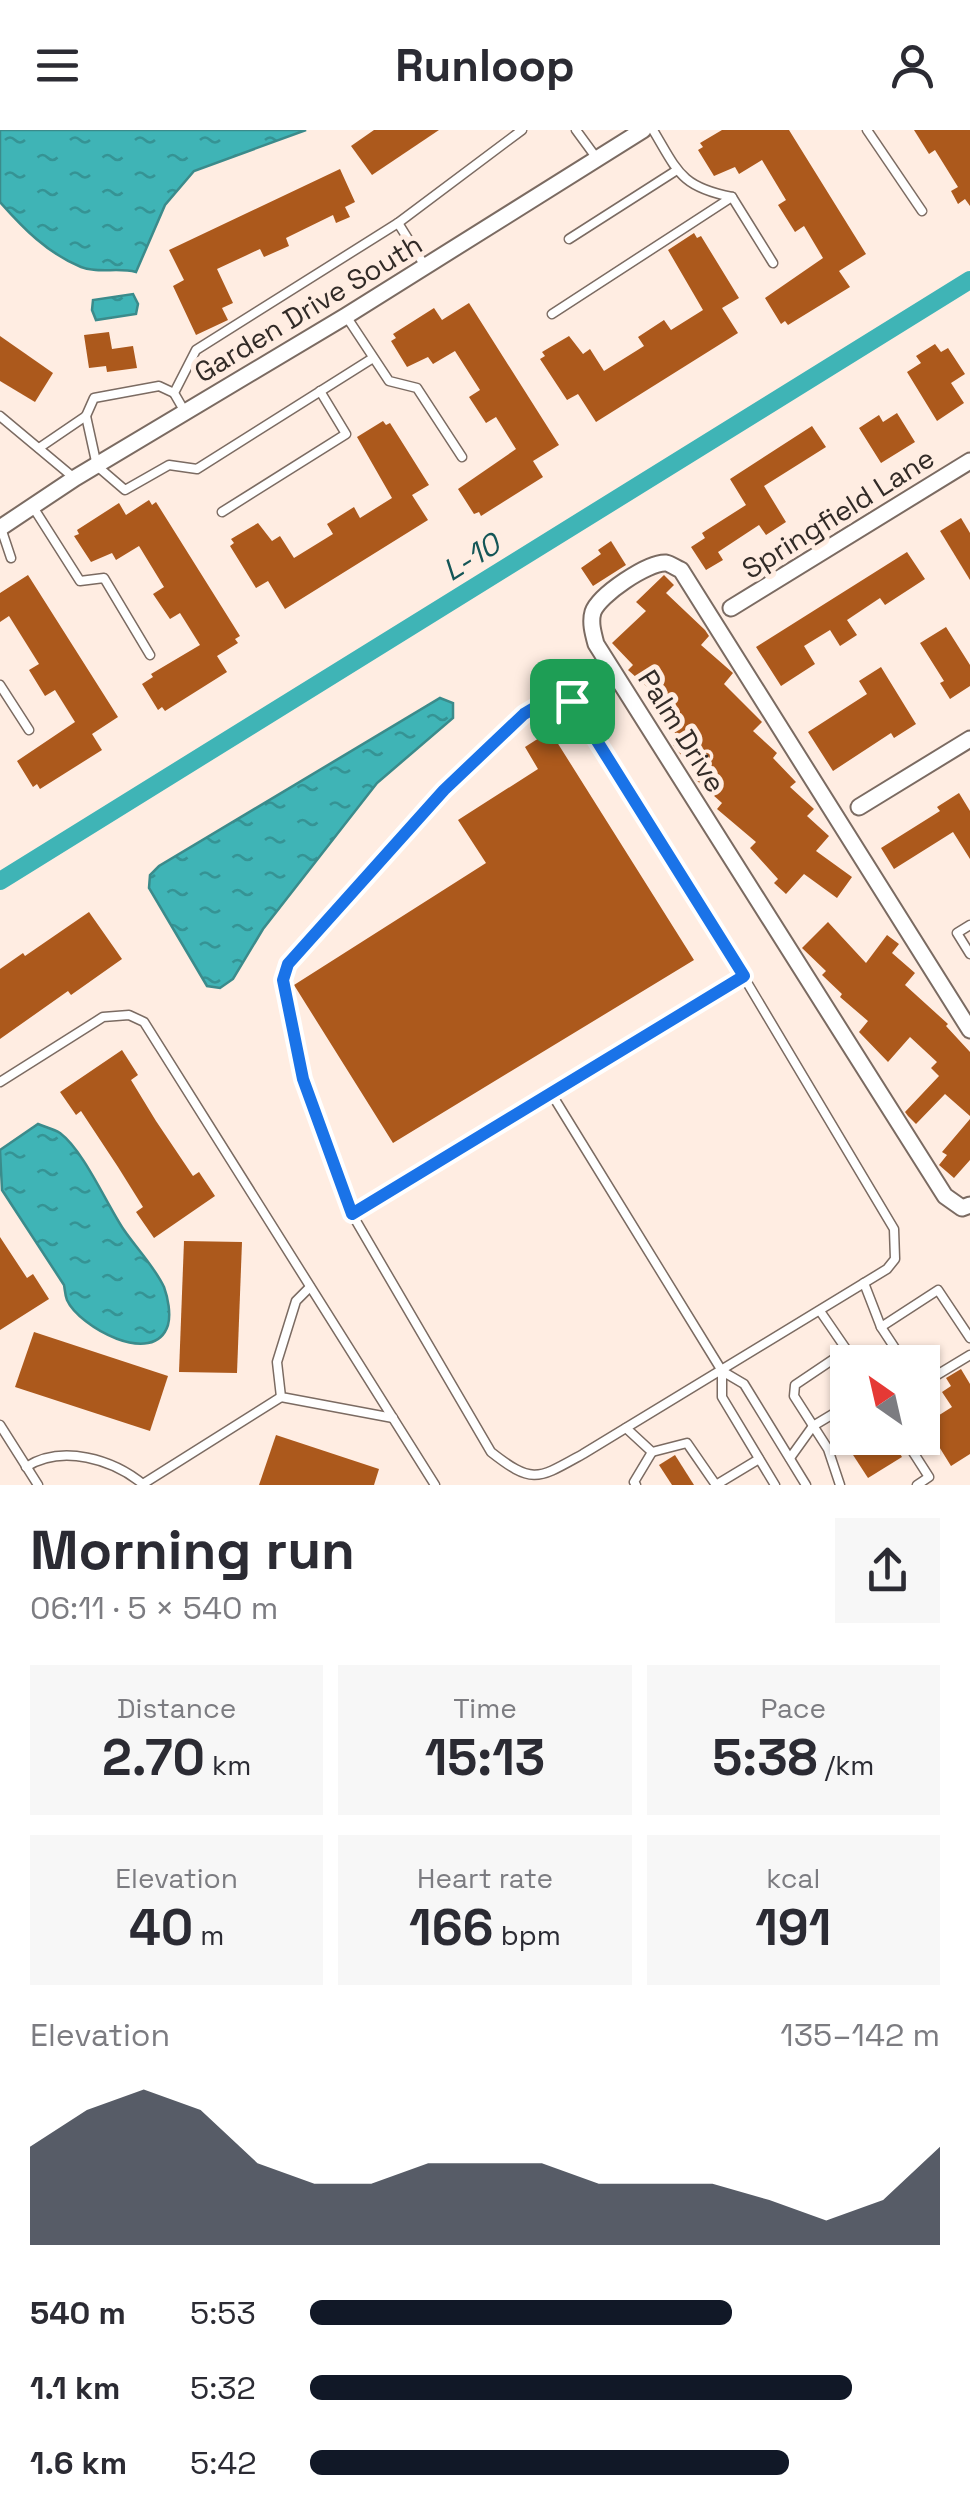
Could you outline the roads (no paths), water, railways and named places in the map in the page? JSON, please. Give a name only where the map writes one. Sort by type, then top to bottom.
[{"type":"street","name":"Garden Drive South","points":[[1,528],[643,130]]},
{"type":"street","name":"Springfield Lane","points":[[732,608],[970,461]]},
{"type":"street","name":"Palm Drive","points":[[970,1030],[681,570],[665,563],[646,568],[604,595],[594,610],[591,626],[596,644],[945,1196],[962,1208],[970,1205]]},
{"type":"street","points":[[859,807],[970,739]]},
{"type":"lane","points":[[174,393],[196,350],[398,223],[522,130]]},
{"type":"lane","points":[[576,130],[598,160]]},
{"type":"lane","points":[[653,130],[677,170],[701,191],[732,197],[772,263]]},
{"type":"lane","points":[[867,130],[922,211]]},
{"type":"lane","points":[[569,239],[677,170]]},
{"type":"lane","points":[[552,314],[732,197]]},
{"type":"lane","points":[[398,223],[426,266]]},
{"type":"lane","points":[[346,316],[388,381],[417,388],[462,457]]},
{"type":"lane","points":[[86,416],[96,466],[125,490],[169,465],[197,469],[374,358]]},
{"type":"lane","points":[[39,448],[86,416],[94,398],[160,386],[174,393],[185,412]]},
{"type":"lane","points":[[222,512],[346,434],[320,392]]},
{"type":"lane","points":[[0,416],[76,478]]},
{"type":"lane","points":[[33,507],[80,580],[104,578],[150,654]]},
{"type":"lane","points":[[1,528],[12,558]]},
{"type":"lane","points":[[0,685],[29,730]]},
{"type":"lane","points":[[556,695],[572,701],[744,976],[894,1229],[895,1260],[864,1284],[545,1475],[520,1474],[491,1452],[352,1214],[303,1079],[283,980],[288,964],[444,790],[524,714],[556,695]]},
{"type":"lane","points":[[970,924],[957,933],[970,954]]},
{"type":"lane","points":[[352,1214],[744,976]]},
{"type":"lane","points":[[0,1082],[103,1017],[129,1014],[144,1022],[434,1485]]},
{"type":"lane","points":[[551,1094],[722,1371],[744,1384],[806,1485]]},
{"type":"lane","points":[[864,1284],[893,1345]]},
{"type":"lane","points":[[281,1397],[277,1362],[296,1301],[310,1287]]},
{"type":"lane","points":[[881,1326],[938,1290],[970,1338]]},
{"type":"lane","points":[[820,1311],[844,1345]]},
{"type":"lane","points":[[940,1373],[970,1355]]},
{"type":"lane","points":[[830,1361],[795,1385],[794,1396],[828,1450],[840,1485]]},
{"type":"lane","points":[[722,1371],[722,1397],[775,1485]]},
{"type":"lane","points":[[26,1467],[60,1453],[120,1467],[144,1484],[281,1397],[392,1418]]},
{"type":"lane","points":[[790,1458],[813,1426],[830,1416]]},
{"type":"lane","points":[[0,1425],[38,1485]]},
{"type":"lane","points":[[626,1428],[652,1452]]},
{"type":"lane","points":[[636,1485],[634,1482],[652,1452],[687,1443],[716,1485],[760,1459]]},
{"type":"lane","points":[[915,1455],[929,1477],[916,1485]]},
{"type":"lane","points":[[520,1474],[522,1485]]},
{"type":"water","points":[[0,130],[306,130],[194,171],[165,205],[136,272],[81,267],[46,247],[18,221],[0,202]]},
{"type":"water","points":[[133,294],[138,304],[136,314],[96,320],[93,300]]},
{"type":"water","points":[[440,698],[453,703],[453,718],[377,783],[263,929],[233,979],[220,988],[207,986],[149,888],[150,875]]},
{"type":"water","points":[[38,1124],[60,1133],[78,1152],[124,1230],[160,1279],[169,1316],[160,1337],[148,1343],[117,1339],[74,1311],[64,1285],[2,1190],[0,1150]]},
{"type":"waterway","name":"L-10","points":[[0,881],[970,280]]}]
